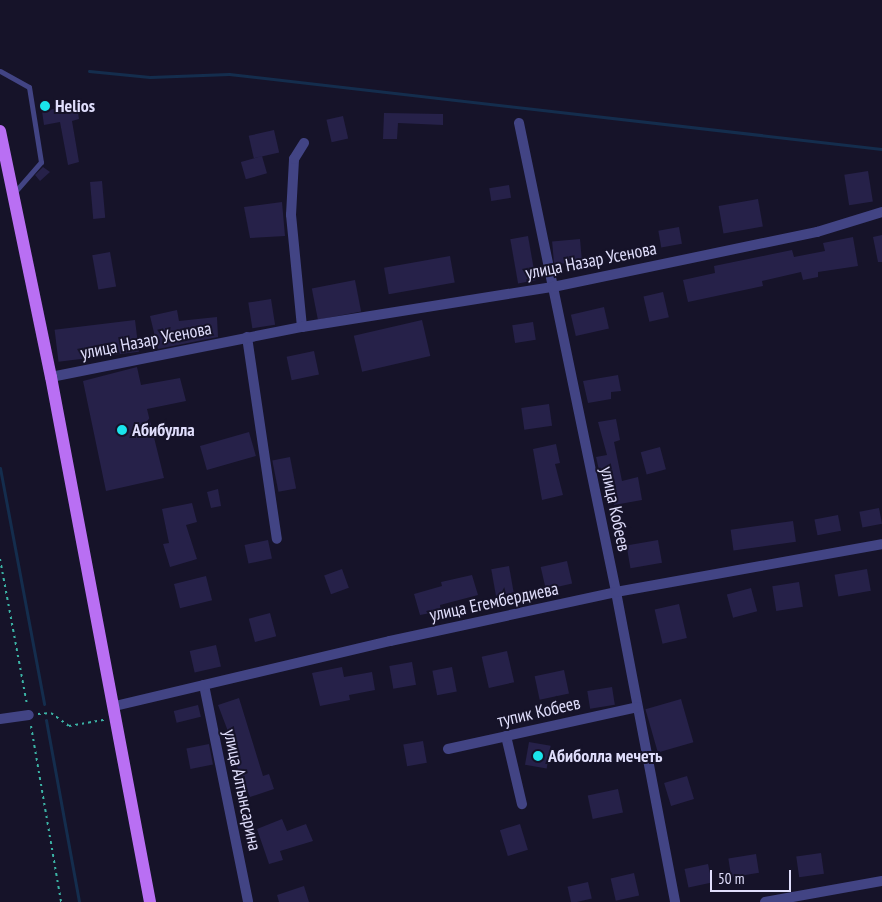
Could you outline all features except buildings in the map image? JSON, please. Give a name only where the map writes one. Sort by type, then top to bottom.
[{"type":"main road","points":[[0,131],[52,376],[116,711],[150,902]]},
{"type":"street","name":"улица Кобеев","points":[[520,123],[616,592],[674,902]]},
{"type":"street","points":[[302,327],[291,215],[294,159],[304,143]]},
{"type":"street","name":"улица Назар Усенова","points":[[52,376],[302,327],[553,287],[817,232],[882,212]]},
{"type":"street","points":[[247,337],[277,539]]},
{"type":"street","name":"улица Егембердиева","points":[[116,711],[204,685],[616,592],[882,544]]},
{"type":"street","name":"улица Алтынсарина","points":[[204,685],[248,902]]},
{"type":"street","name":"тупик Кобеев","points":[[448,750],[637,707]]},
{"type":"street","points":[[0,719],[29,715]]},
{"type":"street","points":[[506,736],[522,804]]},
{"type":"street","points":[[765,902],[882,881]]},
{"type":"lane","points":[[0,71],[29,87],[41,162],[14,193]]},
{"type":"path","points":[[0,559],[61,902]]},
{"type":"path","points":[[29,715],[51,713],[69,726],[116,711]]},
{"type":"waterway","points":[[89,71],[150,77],[229,74],[882,149]]},
{"type":"waterway","points":[[0,468],[44,704]]},
{"type":"waterway","points":[[46,720],[79,902]]},
{"type":"place","name":"Helios","points":[[45,106]]},
{"type":"place","name":"Абибулла","points":[[122,430]]},
{"type":"place","name":"Абиболла мечеть","points":[[538,756]]}]
